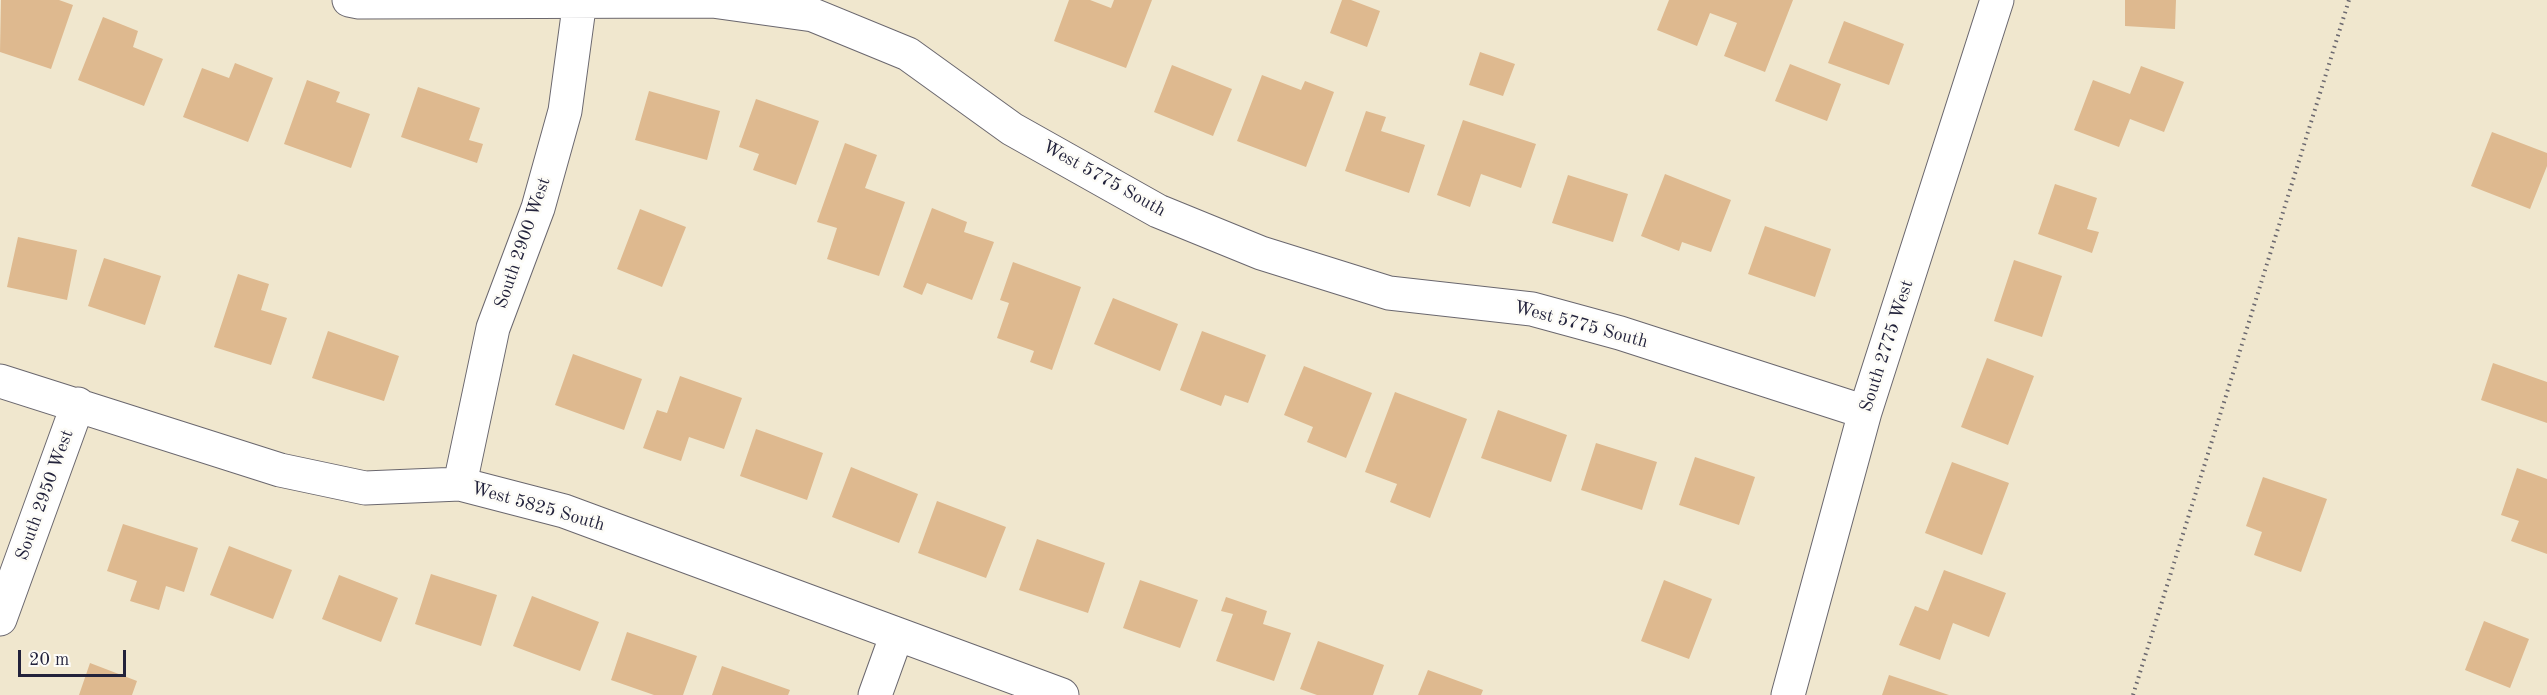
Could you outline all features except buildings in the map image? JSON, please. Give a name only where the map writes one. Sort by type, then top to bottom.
[{"type":"street","name":"West 5775 South","points":[[349,0],[359,2],[712,2],[813,15],[908,54],[1012,129],[1158,211],[1261,253],[1389,293],[1532,309],[1620,333],[1865,412]]},
{"type":"street","name":"South 2775 West","points":[[1788,695],[1865,412],[1997,0]]},
{"type":"street","name":"South 2900 West","points":[[460,484],[494,328],[538,208],[565,111],[580,1]]},
{"type":"street","name":"West 5825 South","points":[[0,381],[291,472],[365,488],[460,484],[564,511],[1062,695]]},
{"type":"street","name":"South 2950 West","points":[[0,619],[78,404]]},
{"type":"street","points":[[875,695],[897,634]]},
{"type":"path","points":[[2133,695],[2349,0]]}]
